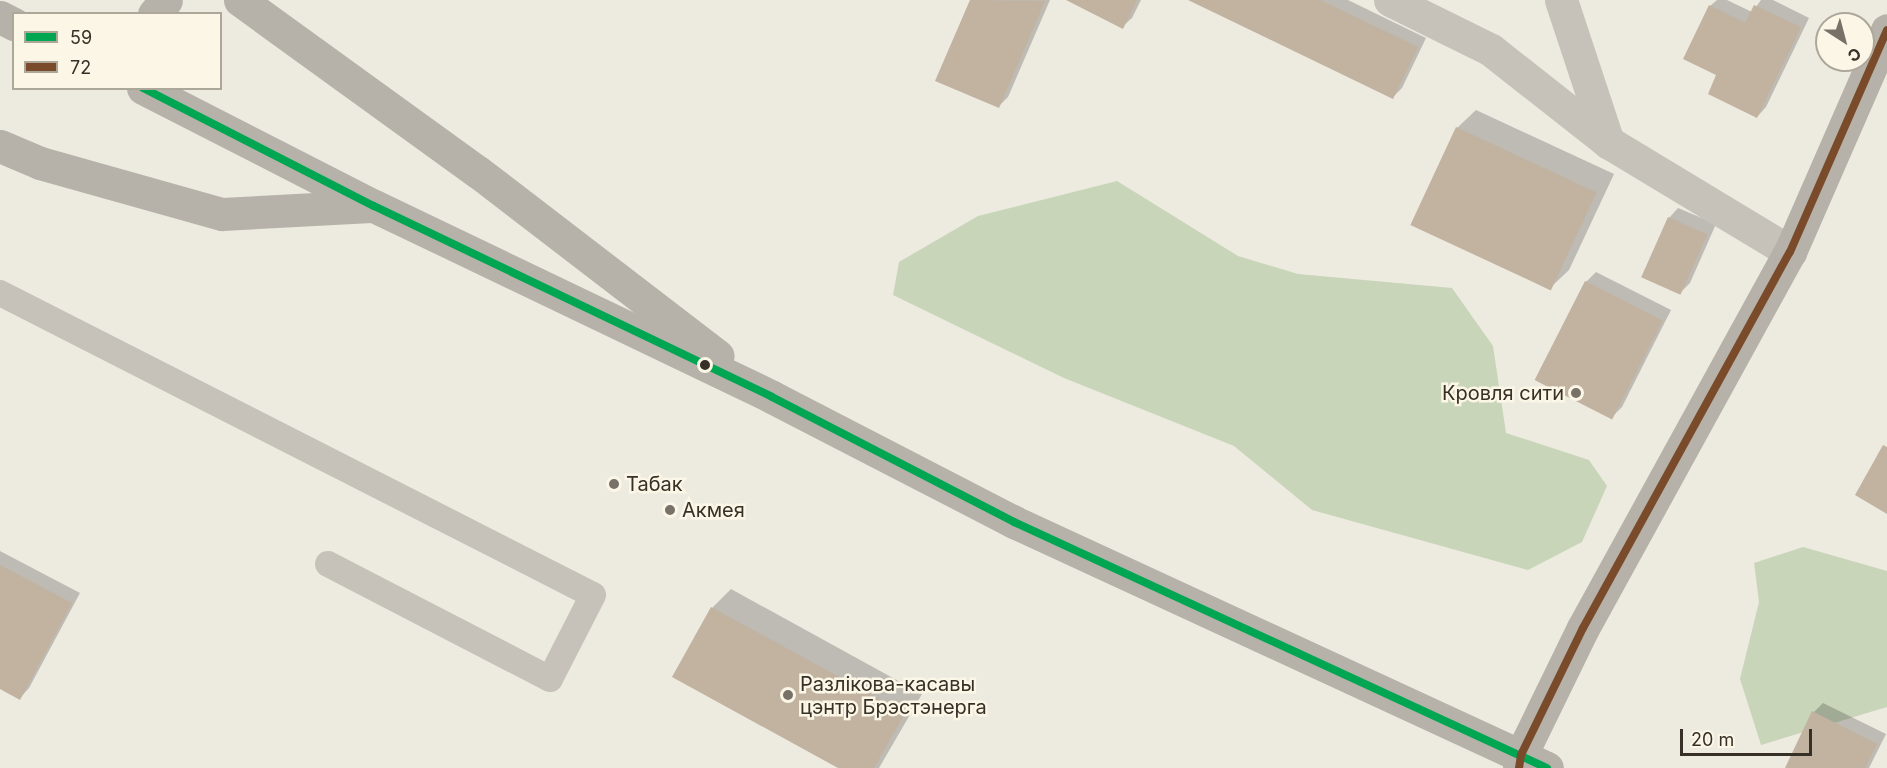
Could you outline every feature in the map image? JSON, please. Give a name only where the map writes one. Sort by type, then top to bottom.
[{"type":"main road","points":[[156,12],[166,0]]},
{"type":"main road","points":[[240,0],[478,172],[772,397]]},
{"type":"main road","points":[[147,90],[374,206],[772,397],[1014,522],[1529,764],[1583,628],[1790,252],[1887,30]]},
{"type":"main road","points":[[0,146],[40,163],[222,214],[374,206]]},
{"type":"street","points":[[1390,0],[1491,50],[1608,142],[1790,252]]},
{"type":"street","points":[[1561,0],[1608,142]]},
{"type":"lane","points":[[0,293],[594,595],[550,679],[328,564]]},
{"type":"green space","points":[[1117,181],[1238,256],[1298,274],[1452,288],[1493,346],[1506,433],[1589,460],[1607,486],[1582,542],[1528,570],[1312,510],[1234,446],[1064,378],[893,295],[899,262],[978,216]]},
{"type":"green space","points":[[1803,547],[1887,571],[1887,707],[1761,745],[1740,679],[1759,602],[1754,563]]},
{"type":"building","points":[[970,0],[1045,1],[999,108],[935,81]]},
{"type":"building","points":[[1066,0],[1137,0],[1123,29]]},
{"type":"building","points":[[1188,0],[1320,0],[1418,47],[1393,99]]},
{"type":"building","points":[[1709,5],[1745,23],[1754,5],[1801,27],[1757,118],[1708,94],[1716,75],[1683,59]]},
{"type":"building","points":[[1456,127],[1596,193],[1551,290],[1410,225]]},
{"type":"building","points":[[1668,217],[1707,234],[1680,295],[1641,277]]},
{"type":"building","points":[[1585,281],[1663,320],[1612,419],[1535,380]]},
{"type":"building","points":[[1883,445],[1887,447],[1887,514],[1855,495]]},
{"type":"building","points":[[0,565],[72,603],[20,700],[0,689]]},
{"type":"building","name":"Разлікова-касавы цэнтр Брэстэнерга","points":[[711,607],[905,713],[874,768],[838,768],[672,677]]},
{"type":"building","points":[[1812,711],[1877,744],[1865,768],[1785,768]]},
{"type":"transit line","name":"72","points":[[1519,768],[1521,755],[1583,628],[1790,252],[1887,30]]},
{"type":"transit line","name":"59","points":[[147,90],[374,206],[772,397],[1014,522],[1547,768]]},
{"type":"place","name":"Кровля сити","points":[[1576,393]]},
{"type":"place","name":"Табак","points":[[614,484]]},
{"type":"place","name":"Акмея","points":[[670,510]]},
{"type":"place","name":"Разлікова-касавы цэнтр Брэстэнерга","points":[[788,695]]}]
